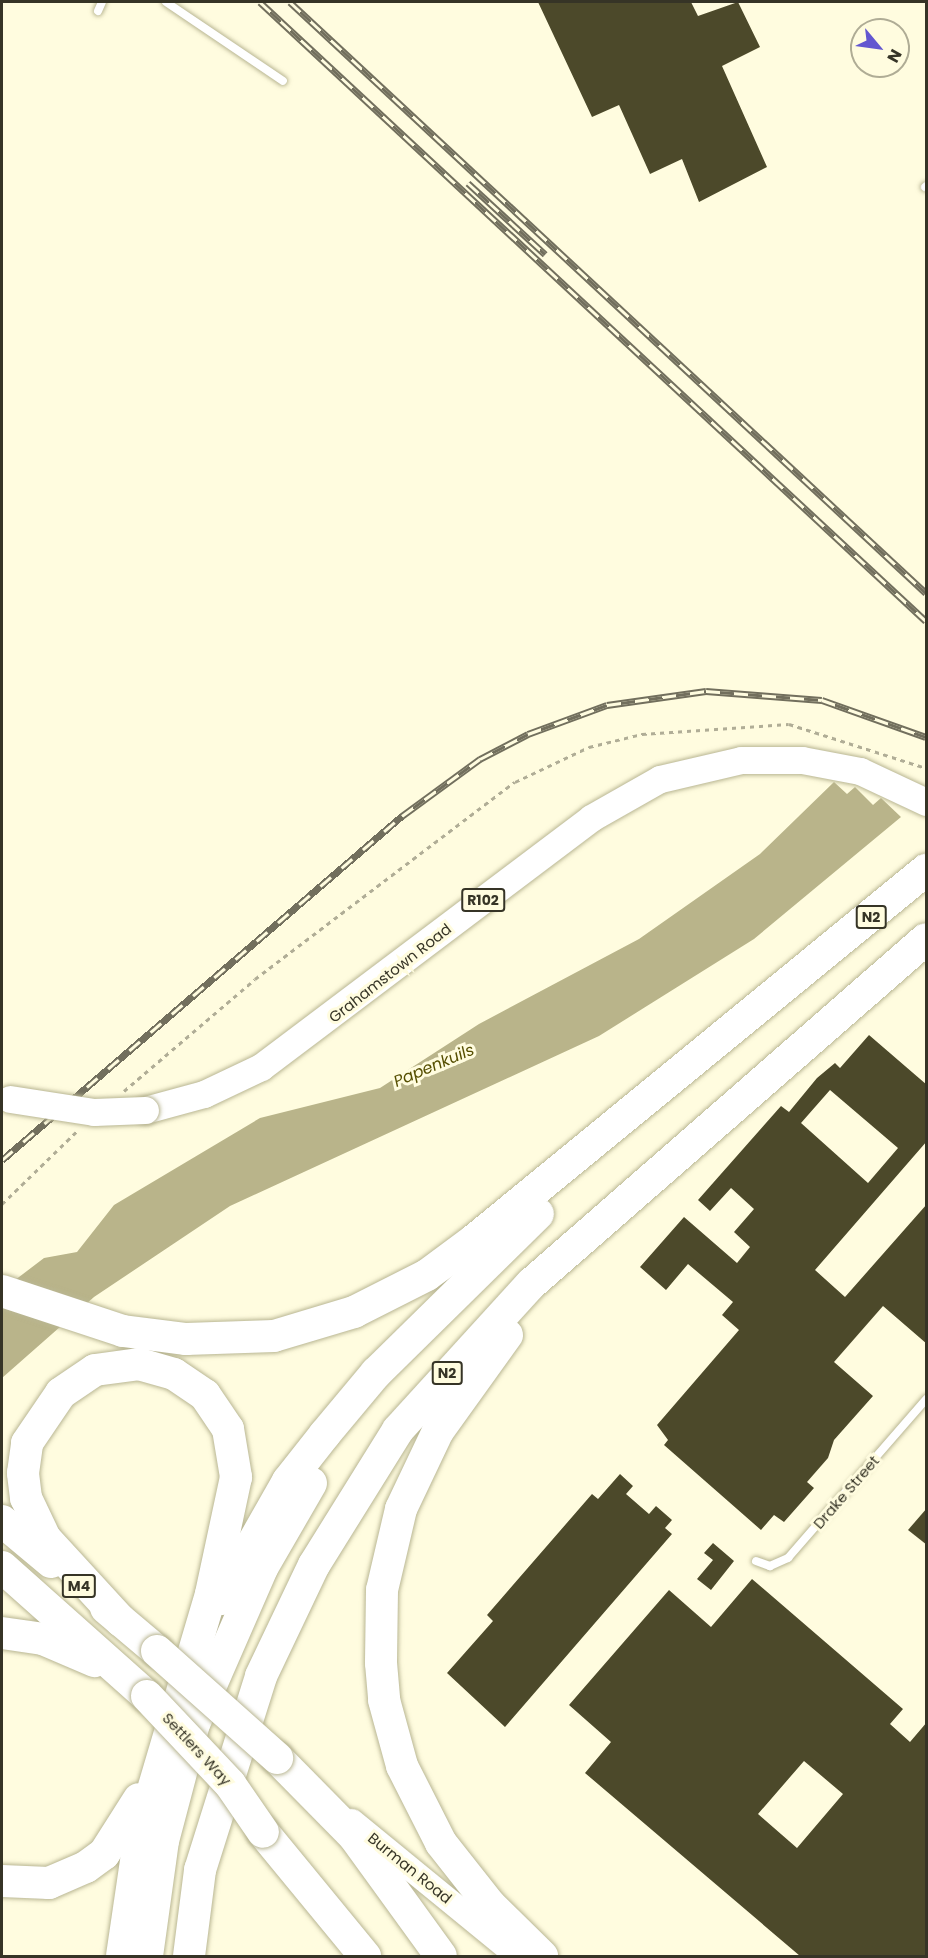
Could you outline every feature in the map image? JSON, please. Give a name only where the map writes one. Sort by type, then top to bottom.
[{"type":"highway","name":"N2","points":[[147,1956],[175,1782],[223,1652],[314,1479],[429,1320],[560,1194],[815,965],[927,870]]},
{"type":"highway","name":"N2","points":[[189,1956],[200,1870],[234,1756],[290,1611],[398,1430],[531,1284],[675,1155],[927,939]]},
{"type":"highway","points":[[2,1292],[123,1331],[186,1340],[274,1336],[312,1328],[390,1296],[473,1241],[815,965]]},
{"type":"highway","points":[[542,1956],[490,1905],[441,1843],[402,1766],[383,1690],[386,1567],[401,1509],[423,1457],[474,1377],[557,1278],[675,1155]]},
{"type":"highway","points":[[179,1690],[220,1601],[288,1481],[376,1373],[429,1320]]},
{"type":"highway","points":[[121,1621],[45,1538],[26,1498],[23,1473],[27,1443],[61,1393],[95,1370],[139,1364],[174,1374],[205,1395],[228,1430],[234,1454],[232,1503],[211,1594],[158,1761],[122,1956]]},
{"type":"highway","name":"M4","points":[[2,1521],[157,1651],[302,1780]]},
{"type":"highway","name":"Settlers Way","points":[[2,1567],[143,1693],[230,1784],[288,1866],[365,1956]]},
{"type":"highway","points":[[2,1633],[62,1647],[143,1693]]},
{"type":"highway","points":[[209,1956],[212,1896],[234,1756]]},
{"type":"highway","points":[[2,1881],[49,1883],[104,1854],[158,1761]]},
{"type":"highway","points":[[302,1780],[354,1836],[441,1956]]},
{"type":"highway","points":[[288,1866],[344,1956]]},
{"type":"main road","name":"Grahamstown Road","points":[[6,1098],[94,1112],[145,1110],[204,1094],[261,1067],[591,818],[660,779],[741,760],[802,760],[844,767],[927,802]]},
{"type":"main road","name":"Burman Road","points":[[302,1780],[517,1956]]},
{"type":"lane","points":[[98,11],[102,2]]},
{"type":"lane","points":[[166,2],[283,81]]},
{"type":"lane","name":"Drake Street","points":[[756,1561],[770,1566],[788,1558],[927,1399]]},
{"type":"path","points":[[116,1098],[255,979],[515,782],[556,760],[642,734],[789,723],[927,768]]},
{"type":"path","points":[[2,1204],[82,1127]]},
{"type":"water","name":"Papenkuils","points":[[834,782],[847,794],[855,787],[873,805],[881,798],[901,817],[754,939],[599,1036],[230,1206],[94,1297],[2,1378],[2,1290],[44,1258],[77,1252],[114,1205],[260,1118],[380,1088],[479,1024],[639,939],[760,854]]},
{"type":"building","points":[[538,2],[691,2],[698,16],[738,2],[760,47],[722,66],[767,167],[699,202],[682,159],[650,174],[619,105],[592,117]]},
{"type":"building","points":[[869,1035],[927,1085],[927,1141],[815,1270],[845,1297],[927,1204],[927,1344],[883,1306],[834,1362],[873,1396],[834,1440],[828,1458],[807,1482],[814,1488],[784,1522],[774,1515],[761,1530],[664,1445],[668,1440],[657,1425],[739,1330],[722,1315],[733,1302],[688,1264],[666,1290],[640,1267],[684,1217],[737,1263],[750,1247],[734,1232],[754,1209],[731,1188],[710,1211],[698,1200],[781,1106],[789,1112],[817,1078],[835,1063],[840,1068]],"holes":[[[830,1090],[898,1148],[868,1183],[801,1123]]]},
{"type":"building","points":[[620,1474],[633,1486],[626,1494],[649,1514],[656,1506],[672,1520],[665,1528],[672,1534],[505,1727],[447,1673],[493,1621],[487,1615],[592,1494],[598,1499]]},
{"type":"building","points":[[927,1508],[927,1545],[908,1530]]},
{"type":"building","points":[[713,1543],[734,1561],[711,1590],[697,1579],[713,1560],[704,1553]]},
{"type":"building","points":[[752,1579],[903,1709],[890,1724],[910,1742],[927,1722],[927,1956],[800,1956],[585,1773],[611,1742],[569,1705],[669,1590],[711,1627]],"holes":[[[804,1761],[843,1794],[797,1848],[758,1814]]]},
{"type":"railway","points":[[260,2],[926,621]]},
{"type":"railway","points":[[290,2],[926,593]]},
{"type":"railway","points":[[468,183],[545,254]]},
{"type":"railway","points":[[2,1160],[402,816],[480,759],[528,734],[607,705],[706,691],[822,700],[926,737]]}]
